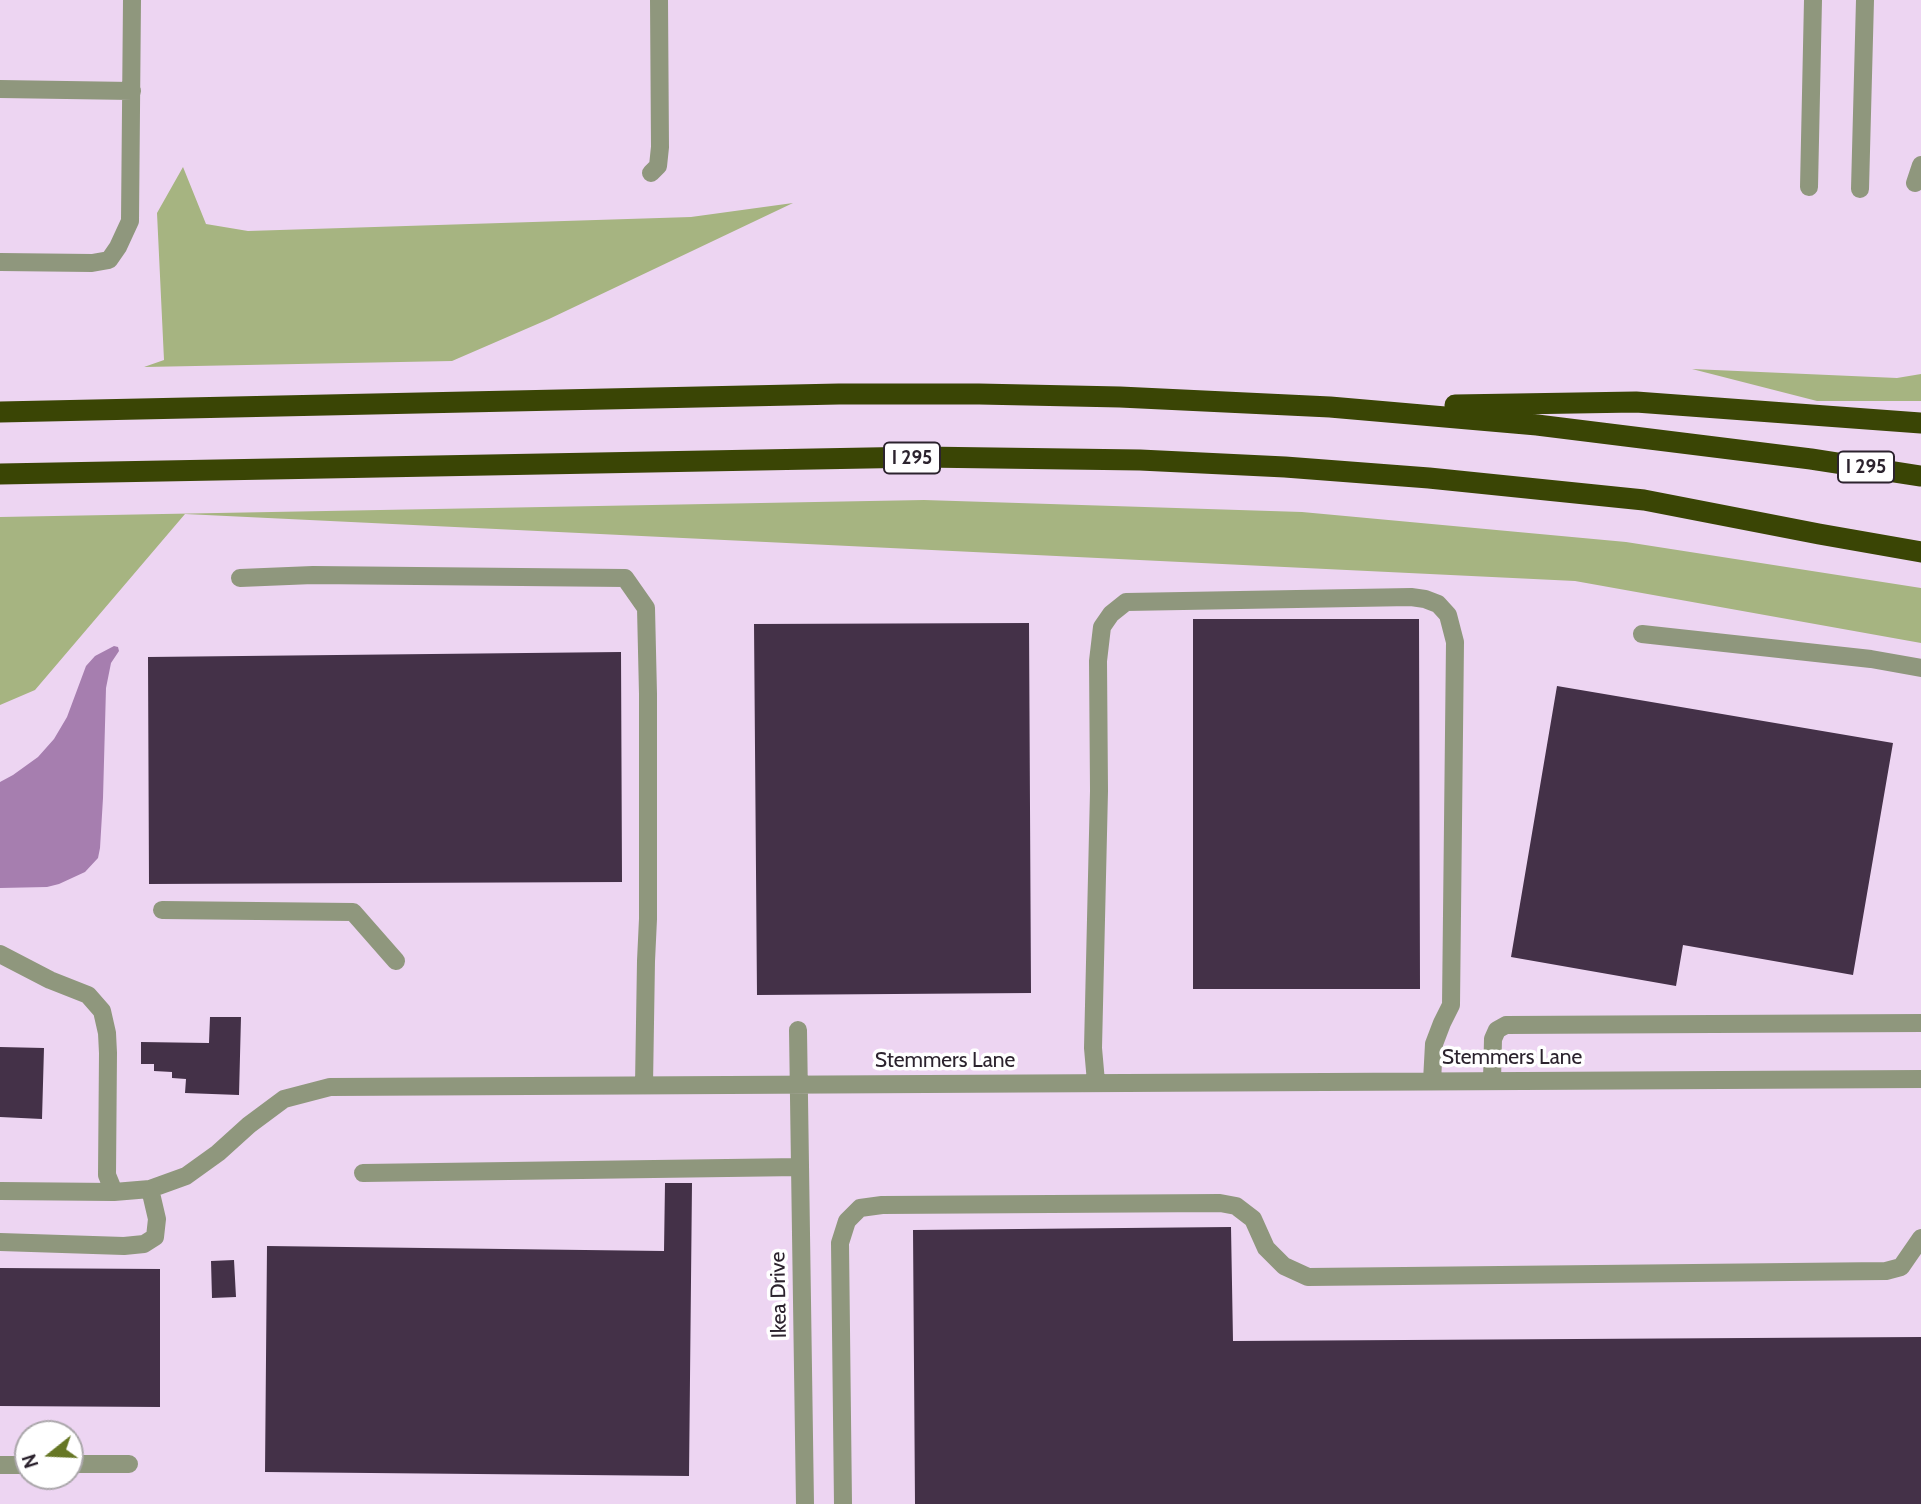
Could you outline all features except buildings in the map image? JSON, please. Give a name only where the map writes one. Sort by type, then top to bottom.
[{"type":"highway","name":"I 295","points":[[0,411],[909,393],[1131,397],[1330,407],[1482,419],[1606,432],[1921,476]]},
{"type":"highway","points":[[1330,407],[1636,402],[1921,423]]},
{"type":"highway","name":"I 295","points":[[0,474],[922,457],[1140,460],[1429,478],[1644,500],[1921,552]]},
{"type":"lane","points":[[0,262],[92,263],[109,260],[118,247],[130,221],[132,0]]},
{"type":"lane","points":[[652,173],[658,166],[660,147],[659,0]]},
{"type":"lane","points":[[1809,187],[1812,0]]},
{"type":"lane","points":[[1860,189],[1865,0]]},
{"type":"lane","points":[[0,89],[132,91]]},
{"type":"lane","points":[[1915,183],[1921,165]]},
{"type":"lane","points":[[240,578],[313,575],[625,578],[646,608],[648,919],[644,1085]]},
{"type":"lane","points":[[1096,1082],[1093,1030],[1099,791],[1098,661],[1102,627],[1111,614],[1126,602],[1411,597],[1438,604],[1448,615],[1455,642],[1451,1005],[1434,1044],[1432,1082]]},
{"type":"lane","points":[[1642,634],[1871,659],[1921,668]]},
{"type":"lane","points":[[162,910],[353,912],[396,961]]},
{"type":"lane","points":[[0,954],[50,980],[88,995],[102,1011],[108,1053],[107,1175],[114,1192]]},
{"type":"lane","points":[[1492,1081],[1493,1039],[1497,1030],[1506,1025],[1921,1023]]},
{"type":"lane","name":"Ikea Drive","points":[[798,1030],[805,1504]]},
{"type":"lane","name":"Stemmers Lane","points":[[0,1191],[114,1192],[149,1189],[186,1176],[284,1099],[330,1087],[1921,1079]]},
{"type":"lane","points":[[363,1173],[800,1167]]},
{"type":"lane","points":[[0,1242],[124,1246],[144,1244],[155,1237],[157,1219],[149,1189]]},
{"type":"lane","points":[[843,1504],[840,1243],[847,1221],[860,1208],[882,1205],[1220,1203],[1236,1206],[1253,1219],[1266,1248],[1284,1266],[1308,1277],[1886,1271],[1901,1267],[1921,1238]]},
{"type":"lane","points":[[84,1464],[130,1464]]},
{"type":"green space","points":[[183,167],[206,224],[248,231],[691,217],[793,203],[549,319],[452,361],[144,367],[164,360],[157,213]]},
{"type":"green space","points":[[1692,369],[1897,378],[1921,374],[1921,401],[1817,401]]},
{"type":"green space","points":[[924,500],[1302,512],[1626,542],[1921,588],[1921,643],[1575,581],[185,514],[35,690],[0,705],[0,517]]},
{"type":"shaded area","points":[[114,646],[118,647],[119,651],[111,663],[106,688],[103,798],[98,858],[85,872],[59,884],[47,887],[0,888],[0,782],[38,757],[54,739],[67,717],[86,666],[95,656]]}]
